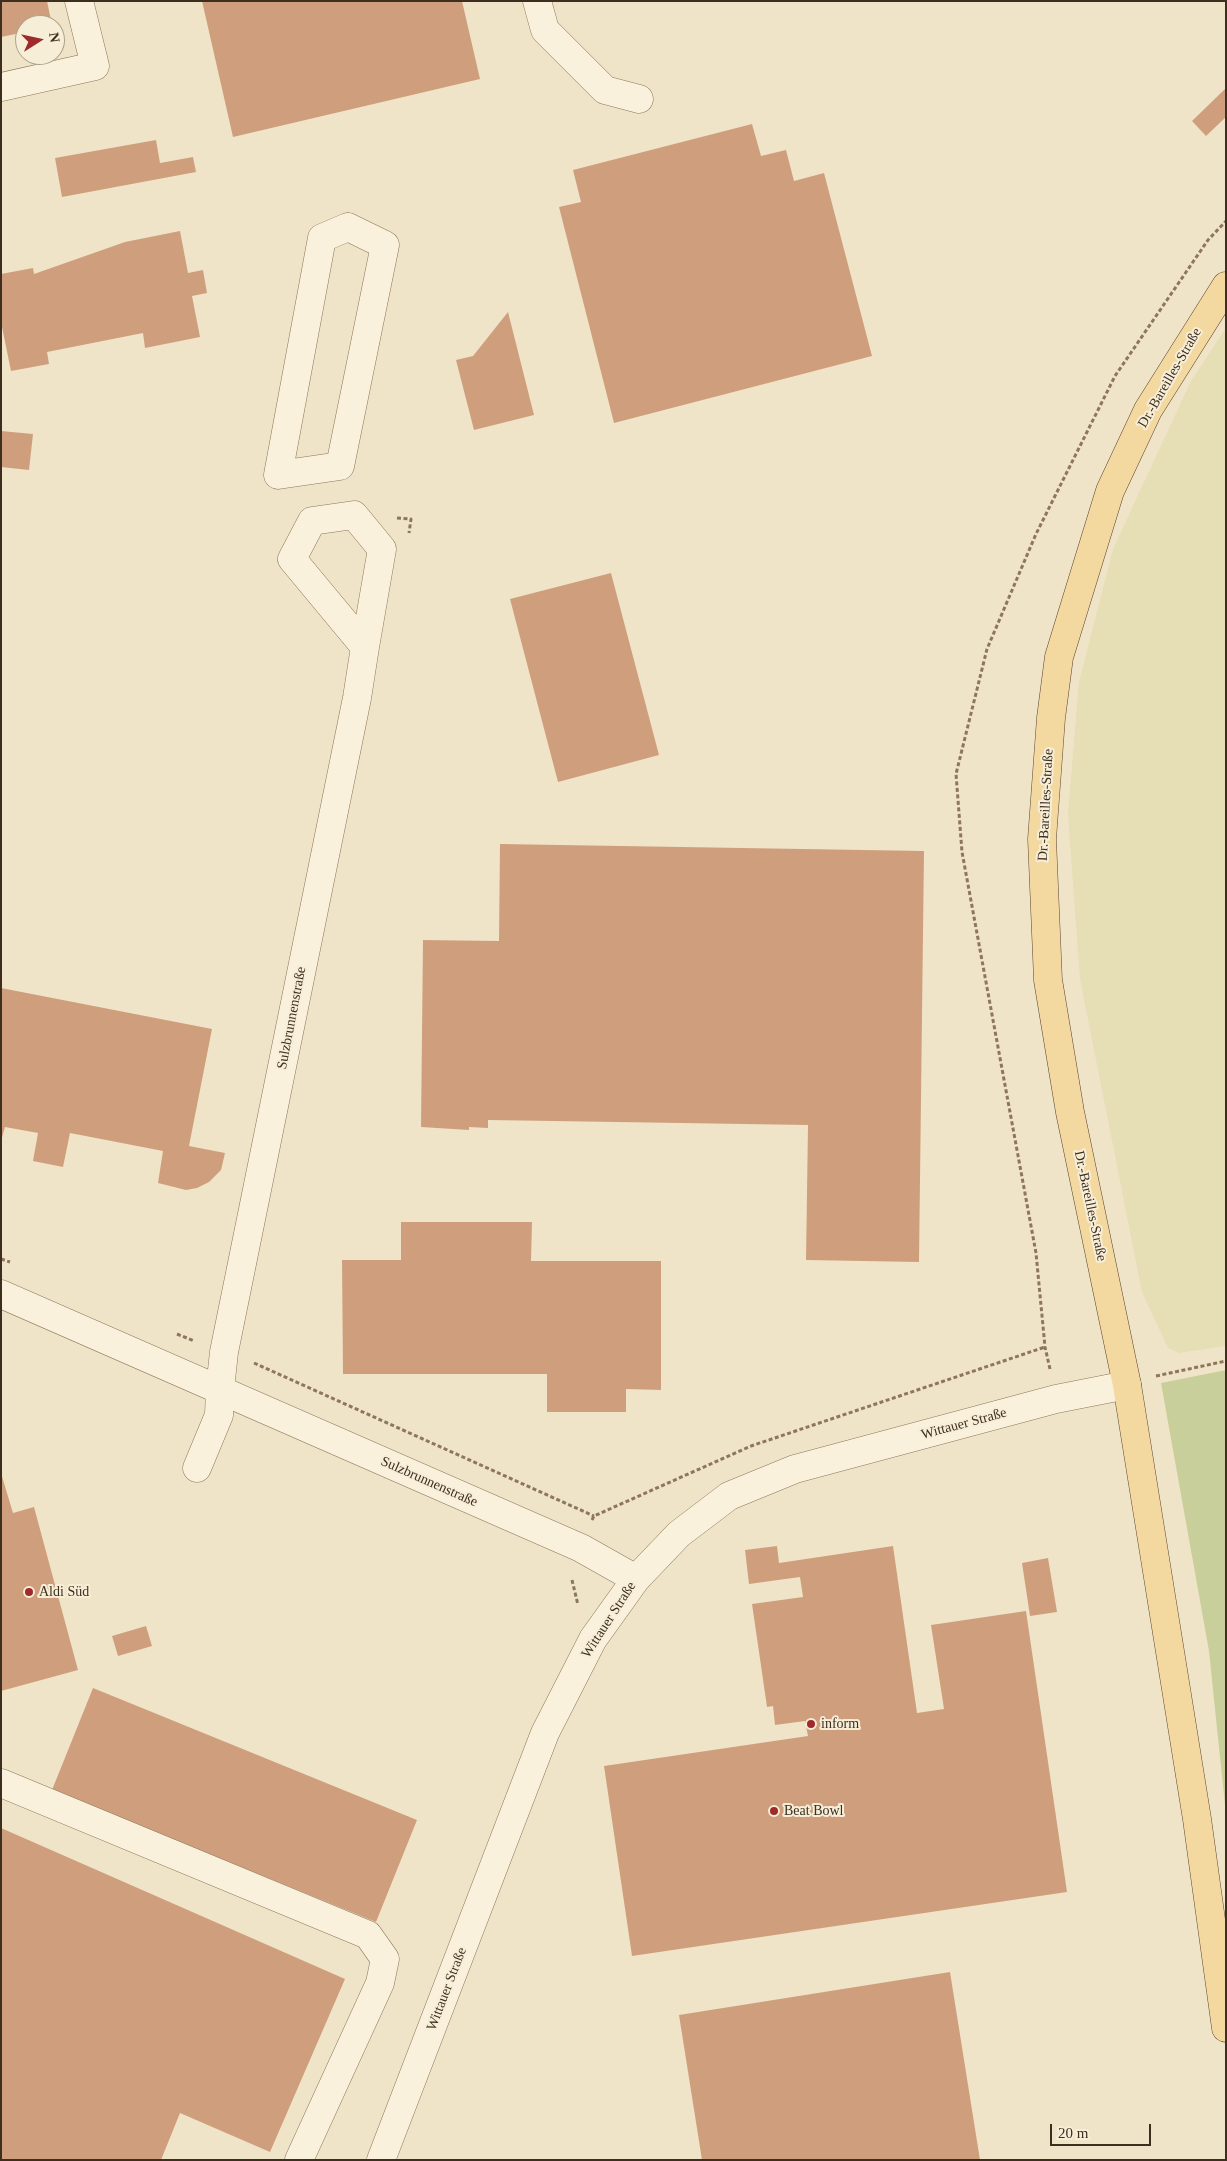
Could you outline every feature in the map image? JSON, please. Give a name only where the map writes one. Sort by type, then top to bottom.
[{"type":"main road","name":"Dr.-Bareilles-Straße","points":[[1226,286],[1148,410],[1110,491],[1059,657],[1051,718],[1042,839],[1048,980],[1070,1112],[1127,1385],[1197,1819],[1226,2028]]},
{"type":"street","points":[[1,87],[95,66],[79,1]]},
{"type":"street","points":[[537,1],[545,30],[605,90],[639,99]]},
{"type":"street","points":[[348,227],[385,245],[340,466],[278,475],[322,238],[348,227]]},
{"type":"street","name":"Sulzbrunnenstraße","points":[[220,1389],[224,1352],[365,647]]},
{"type":"street","name":"Sulzbrunnenstraße","points":[[1,1294],[581,1548],[636,1579]]},
{"type":"street","name":"Wittauer Straße","points":[[381,2160],[545,1733],[593,1639],[636,1579],[679,1534],[729,1496],[795,1469],[1056,1399],[1127,1385]]},
{"type":"street","points":[[197,1468],[220,1414],[220,1389]]},
{"type":"street","points":[[1,1783],[368,1935],[385,1959],[380,1983],[299,2160]]},
{"type":"path","points":[[1,1259],[10,1263]]},
{"type":"path","points":[[174,1333],[247,1360],[594,1516]]},
{"type":"path","points":[[578,1606],[572,1581],[572,1566],[594,1516],[751,1446],[1045,1347]]},
{"type":"path","points":[[1127,1385],[1166,1373],[1226,1361]]},
{"type":"shaded area","points":[[1226,328],[1226,1346],[1179,1353],[1168,1348],[1142,1292],[1080,979],[1068,814],[1079,682],[1113,549],[1191,381]]},
{"type":"green space","points":[[1226,1370],[1226,1815],[1209,1651],[1161,1383]]},
{"type":"building","points":[[1,1],[47,1],[50,15],[15,15],[15,34],[1,37]]},
{"type":"building","points":[[202,1],[462,1],[480,79],[233,137]]},
{"type":"building","points":[[1226,88],[1226,117],[1206,136],[1192,121]]},
{"type":"building","points":[[752,124],[761,156],[786,150],[794,181],[824,173],[872,356],[614,423],[559,207],[581,202],[573,170]]},
{"type":"building","points":[[156,140],[160,163],[193,157],[196,172],[62,197],[55,158]]},
{"type":"building","points":[[180,231],[188,273],[203,270],[207,293],[192,296],[200,337],[145,348],[143,333],[47,352],[49,364],[11,371],[1,322],[1,274],[33,268],[34,274],[125,242]]},
{"type":"building","points":[[508,312],[534,415],[474,430],[456,360],[473,356]]},
{"type":"building","points":[[1,431],[33,434],[29,470],[1,467]]},
{"type":"building","points":[[611,573],[659,755],[558,782],[510,599]]},
{"type":"building","points":[[500,844],[924,851],[919,1262],[806,1260],[808,1125],[488,1120],[488,1128],[469,1127],[469,1130],[421,1127],[423,940],[499,941]]},
{"type":"building","points":[[1,988],[212,1029],[189,1146],[225,1153],[221,1170],[209,1182],[197,1188],[186,1190],[158,1183],[163,1151],[70,1133],[63,1167],[33,1161],[38,1133],[5,1127],[1,1141]]},
{"type":"building","points":[[401,1222],[532,1222],[531,1261],[661,1261],[661,1390],[626,1389],[626,1412],[547,1412],[547,1374],[343,1374],[342,1260],[401,1260]]},
{"type":"building","name":"Aldi Süd","points":[[1,1473],[13,1513],[34,1507],[78,1670],[1,1691]]},
{"type":"building","points":[[777,1546],[779,1563],[893,1546],[917,1713],[944,1709],[931,1625],[1026,1611],[1067,1892],[632,1956],[604,1766],[808,1736],[805,1721],[775,1725],[773,1706],[767,1707],[752,1604],[803,1597],[800,1577],[749,1584],[745,1550]]},
{"type":"building","points":[[1048,1558],[1057,1612],[1030,1616],[1022,1563]]},
{"type":"building","points":[[146,1626],[152,1646],[118,1656],[112,1636]]},
{"type":"building","points":[[93,1688],[417,1820],[376,1922],[52,1790]]},
{"type":"building","points":[[1,1828],[345,1979],[270,2152],[180,2113],[161,2160],[1,2160]]},
{"type":"building","points":[[950,1972],[980,2160],[702,2160],[679,2015]]},
{"type":"place","name":"Aldi Süd","points":[[29,1592]]},
{"type":"place","name":"inform","points":[[811,1724]]},
{"type":"place","name":"Beat Bowl","points":[[774,1811]]}]
